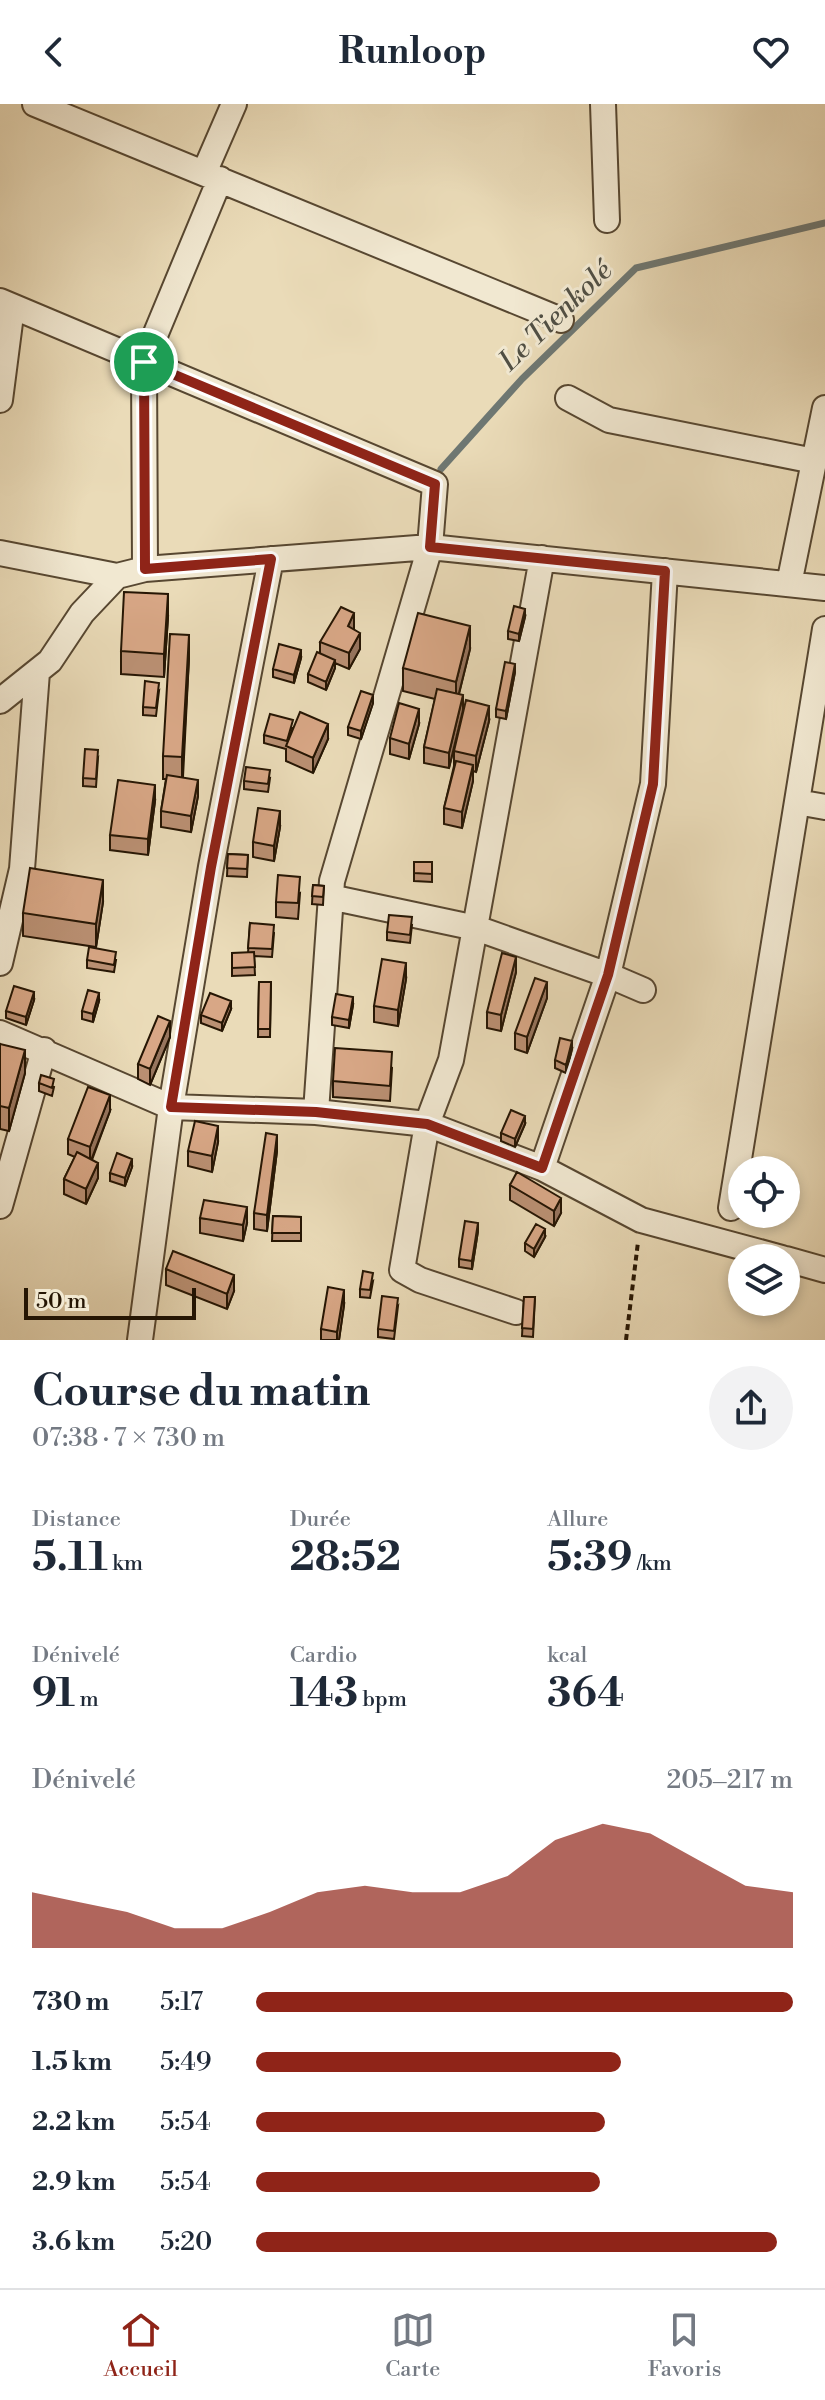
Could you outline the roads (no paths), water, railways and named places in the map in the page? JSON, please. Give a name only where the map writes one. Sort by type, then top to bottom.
[{"type":"street","points":[[35,104],[561,320]]},
{"type":"street","points":[[145,569],[144,362],[212,176],[234,104]]},
{"type":"street","points":[[603,104],[607,220]]},
{"type":"street","points":[[0,400],[6,304],[435,484],[430,547],[332,881],[316,1112]]},
{"type":"street","points":[[568,398],[609,420],[814,461]]},
{"type":"street","points":[[789,584],[825,408]]},
{"type":"street","points":[[0,553],[117,576],[145,569],[430,547],[825,588]]},
{"type":"street","points":[[516,1312],[420,1280],[402,1270],[427,1124],[451,1060],[542,558]]},
{"type":"street","points":[[140,1340],[171,1107],[211,867],[271,559]]},
{"type":"street","points":[[542,1168],[608,975],[653,784],[665,571]]},
{"type":"street","points":[[0,701],[50,661],[82,613],[117,576]]},
{"type":"street","points":[[739,1156],[825,629]]},
{"type":"street","points":[[0,963],[22,869],[37,672]]},
{"type":"street","points":[[797,802],[825,807]]},
{"type":"street","points":[[330,897],[476,928],[643,990]]},
{"type":"street","points":[[0,1033],[171,1107],[316,1112],[427,1124],[542,1168],[641,1220],[729,1244]]},
{"type":"street","points":[[0,1206],[44,1050]]},
{"type":"street","points":[[800,1263],[825,1270]]},
{"type":"waterway","name":"Le Tienkolé","points":[[441,469],[522,379],[636,268],[825,223]]}]
